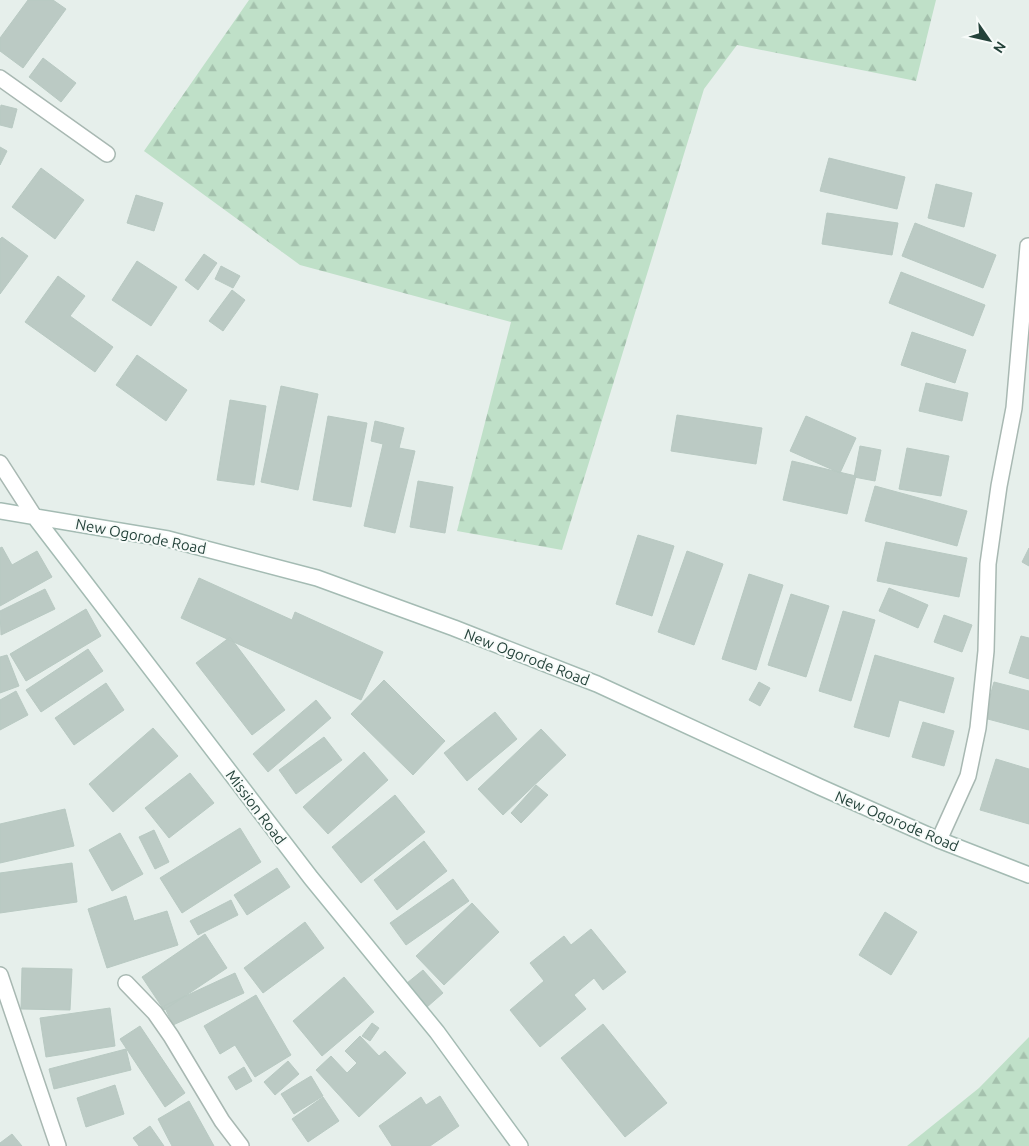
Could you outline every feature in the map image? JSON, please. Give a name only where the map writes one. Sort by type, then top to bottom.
[{"type":"street","points":[[0,78],[107,154]]},
{"type":"street","points":[[939,840],[968,776],[978,728],[986,651],[988,564],[999,486],[1014,408],[1028,246]]},
{"type":"street","name":"Mission Road","points":[[0,463],[34,516],[311,878],[437,1032],[520,1146]]},
{"type":"street","name":"New Ogorode Road","points":[[0,511],[168,539],[317,578],[454,628],[597,684],[939,840],[1029,875]]},
{"type":"street","points":[[0,975],[58,1146]]},
{"type":"street","points":[[126,983],[155,1013],[171,1036],[222,1122],[241,1146]]},
{"type":"green space","points":[[249,0],[936,0],[916,81],[737,45],[704,89],[562,550],[457,531],[511,322],[300,265],[144,151]]},
{"type":"green space","points":[[1029,1037],[1029,1146],[907,1146],[979,1088]]},
{"type":"building","points":[[28,0],[53,0],[66,9],[23,68],[0,51],[0,38]]},
{"type":"building","points":[[43,58],[76,83],[61,102],[29,77]]},
{"type":"building","points":[[1,105],[17,109],[12,128],[0,125]]},
{"type":"building","points":[[0,147],[7,151],[0,165]]},
{"type":"building","points":[[829,158],[905,177],[897,209],[820,191]]},
{"type":"building","points":[[41,168],[84,200],[55,239],[12,207]]},
{"type":"building","points":[[936,184],[972,193],[964,227],[928,218]]},
{"type":"building","points":[[136,195],[163,203],[154,231],[127,223]]},
{"type":"building","points":[[827,213],[898,223],[892,255],[822,244]]},
{"type":"building","points":[[915,223],[996,255],[983,288],[902,256]]},
{"type":"building","points":[[2,237],[28,256],[0,294],[0,239]]},
{"type":"building","points":[[204,254],[217,263],[198,290],[185,280]]},
{"type":"building","points":[[137,261],[177,287],[151,326],[112,300]]},
{"type":"building","points":[[221,266],[240,276],[233,288],[215,279]]},
{"type":"building","points":[[901,272],[985,305],[973,336],[889,303]]},
{"type":"building","points":[[58,276],[85,296],[70,316],[113,347],[95,372],[25,322]]},
{"type":"building","points":[[232,290],[245,300],[223,331],[209,321]]},
{"type":"building","points":[[912,332],[966,350],[955,383],[901,365]]},
{"type":"building","points":[[137,355],[187,390],[166,421],[116,385]]},
{"type":"building","points":[[926,383],[968,393],[962,421],[919,411]]},
{"type":"building","points":[[281,386],[318,394],[298,490],[261,482]]},
{"type":"building","points":[[230,400],[266,406],[254,485],[217,480]]},
{"type":"building","points":[[677,415],[762,428],[756,464],[671,451]]},
{"type":"building","points":[[328,416],[367,423],[351,507],[313,500]]},
{"type":"building","points":[[806,416],[856,438],[840,473],[790,451]]},
{"type":"building","points":[[375,421],[404,428],[399,448],[415,451],[395,533],[364,526],[383,444],[371,441]]},
{"type":"building","points":[[860,446],[881,450],[875,481],[854,477]]},
{"type":"building","points":[[907,448],[949,456],[941,496],[899,489]]},
{"type":"building","points":[[792,461],[856,476],[847,514],[783,500]]},
{"type":"building","points":[[418,481],[453,487],[445,533],[410,527]]},
{"type":"building","points":[[875,486],[967,511],[957,546],[865,521]]},
{"type":"building","points":[[638,535],[674,546],[652,616],[616,604]]},
{"type":"building","points":[[886,542],[967,558],[959,597],[877,581]]},
{"type":"building","points":[[2,547],[12,565],[37,551],[52,577],[0,606],[0,548]]},
{"type":"building","points":[[1029,548],[1029,566],[1022,562]]},
{"type":"building","points":[[687,551],[723,564],[694,645],[658,632]]},
{"type":"building","points":[[749,574],[783,585],[756,670],[722,659]]},
{"type":"building","points":[[199,578],[292,620],[295,612],[383,652],[361,700],[181,618]]},
{"type":"building","points":[[889,588],[928,605],[918,628],[879,611]]},
{"type":"building","points":[[45,589],[55,609],[1,635],[0,611]]},
{"type":"building","points":[[791,594],[829,606],[806,677],[768,665]]},
{"type":"building","points":[[86,609],[101,636],[26,681],[10,654]]},
{"type":"building","points":[[843,611],[875,620],[851,701],[819,691]]},
{"type":"building","points":[[944,615],[972,625],[962,652],[934,642]]},
{"type":"building","points":[[1021,636],[1029,638],[1029,679],[1009,673]]},
{"type":"building","points":[[230,637],[285,710],[252,735],[196,663]]},
{"type":"building","points":[[88,649],[103,671],[41,712],[26,690]]},
{"type":"building","points":[[7,655],[19,686],[0,693],[0,657]]},
{"type":"building","points":[[875,655],[954,678],[944,713],[899,700],[889,737],[854,727]]},
{"type":"building","points":[[384,680],[445,741],[413,775],[351,714]]},
{"type":"building","points":[[759,682],[770,688],[760,706],[749,700]]},
{"type":"building","points":[[994,682],[1029,691],[1029,730],[984,718]]},
{"type":"building","points":[[106,683],[124,710],[74,745],[55,718]]},
{"type":"building","points":[[16,691],[28,715],[0,730],[0,700]]},
{"type":"building","points":[[316,700],[331,718],[268,772],[253,754]]},
{"type":"building","points":[[495,712],[517,739],[467,781],[444,753]]},
{"type":"building","points":[[923,722],[954,731],[944,766],[912,757]]},
{"type":"building","points":[[153,728],[178,756],[113,812],[89,784]]},
{"type":"building","points":[[541,729],[566,755],[503,815],[478,789]]},
{"type":"building","points":[[324,737],[342,760],[296,794],[279,770]]},
{"type":"building","points":[[364,752],[388,780],[328,834],[303,807]]},
{"type":"building","points":[[996,759],[1029,769],[1029,824],[980,810]]},
{"type":"building","points":[[190,773],[214,803],[169,838],[145,808]]},
{"type":"building","points":[[536,785],[548,795],[521,823],[511,813]]},
{"type":"building","points":[[395,795],[425,832],[361,883],[332,847]]},
{"type":"building","points":[[65,809],[74,846],[0,863],[0,824]]},
{"type":"building","points":[[240,828],[261,862],[182,913],[160,878]]},
{"type":"building","points":[[154,830],[169,862],[155,869],[139,837]]},
{"type":"building","points":[[120,833],[143,874],[112,891],[89,850]]},
{"type":"building","points":[[424,841],[447,871],[397,910],[374,880]]},
{"type":"building","points":[[72,863],[77,902],[0,913],[0,873]]},
{"type":"building","points":[[277,868],[290,887],[247,915],[234,895]]},
{"type":"building","points":[[453,879],[469,901],[406,945],[390,923]]},
{"type":"building","points":[[126,896],[134,921],[167,911],[178,945],[107,968],[88,909]]},
{"type":"building","points":[[231,900],[238,915],[198,935],[190,921]]},
{"type":"building","points":[[472,903],[499,932],[444,985],[416,956]]},
{"type":"building","points":[[885,912],[917,932],[891,975],[859,955]]},
{"type":"building","points":[[305,922],[324,948],[263,993],[244,968]]},
{"type":"building","points":[[591,929],[626,972],[603,990],[594,978],[574,995],[586,1009],[540,1047],[510,1010],[544,981],[530,963],[564,936],[571,945]]},
{"type":"building","points":[[205,934],[227,968],[164,1010],[142,977]]},
{"type":"building","points":[[22,968],[72,969],[70,1010],[21,1009]]},
{"type":"building","points":[[423,970],[443,993],[427,1007],[407,983]]},
{"type":"building","points":[[235,973],[244,993],[173,1025],[164,1006]]},
{"type":"building","points":[[344,977],[374,1012],[322,1056],[293,1021]]},
{"type":"building","points":[[256,995],[291,1055],[255,1077],[235,1045],[220,1054],[204,1026]]},
{"type":"building","points":[[110,1008],[115,1046],[46,1057],[40,1018]]},
{"type":"building","points":[[372,1023],[379,1028],[370,1041],[362,1036]]},
{"type":"building","points":[[603,1024],[667,1103],[625,1137],[561,1058]]},
{"type":"building","points":[[140,1026],[185,1093],[165,1107],[120,1039]]},
{"type":"building","points":[[360,1036],[379,1056],[385,1051],[406,1073],[359,1117],[316,1070],[331,1056],[347,1073],[357,1063],[345,1051]]},
{"type":"building","points":[[126,1049],[131,1070],[54,1089],[49,1069]]},
{"type":"building","points":[[288,1061],[299,1074],[275,1095],[264,1082]]},
{"type":"building","points":[[244,1067],[252,1081],[236,1090],[228,1077]]},
{"type":"building","points":[[311,1076],[323,1096],[294,1114],[281,1094]]},
{"type":"building","points":[[115,1085],[124,1114],[86,1127],[77,1098]]},
{"type":"building","points":[[440,1096],[459,1126],[430,1146],[392,1146],[379,1126],[421,1097],[426,1105]]},
{"type":"building","points":[[323,1097],[339,1121],[308,1142],[292,1119]]},
{"type":"building","points":[[189,1101],[214,1146],[172,1146],[158,1119]]},
{"type":"building","points":[[150,1126],[164,1146],[139,1146],[133,1138]]},
{"type":"building","points":[[12,1134],[22,1146],[0,1146],[0,1143]]}]
